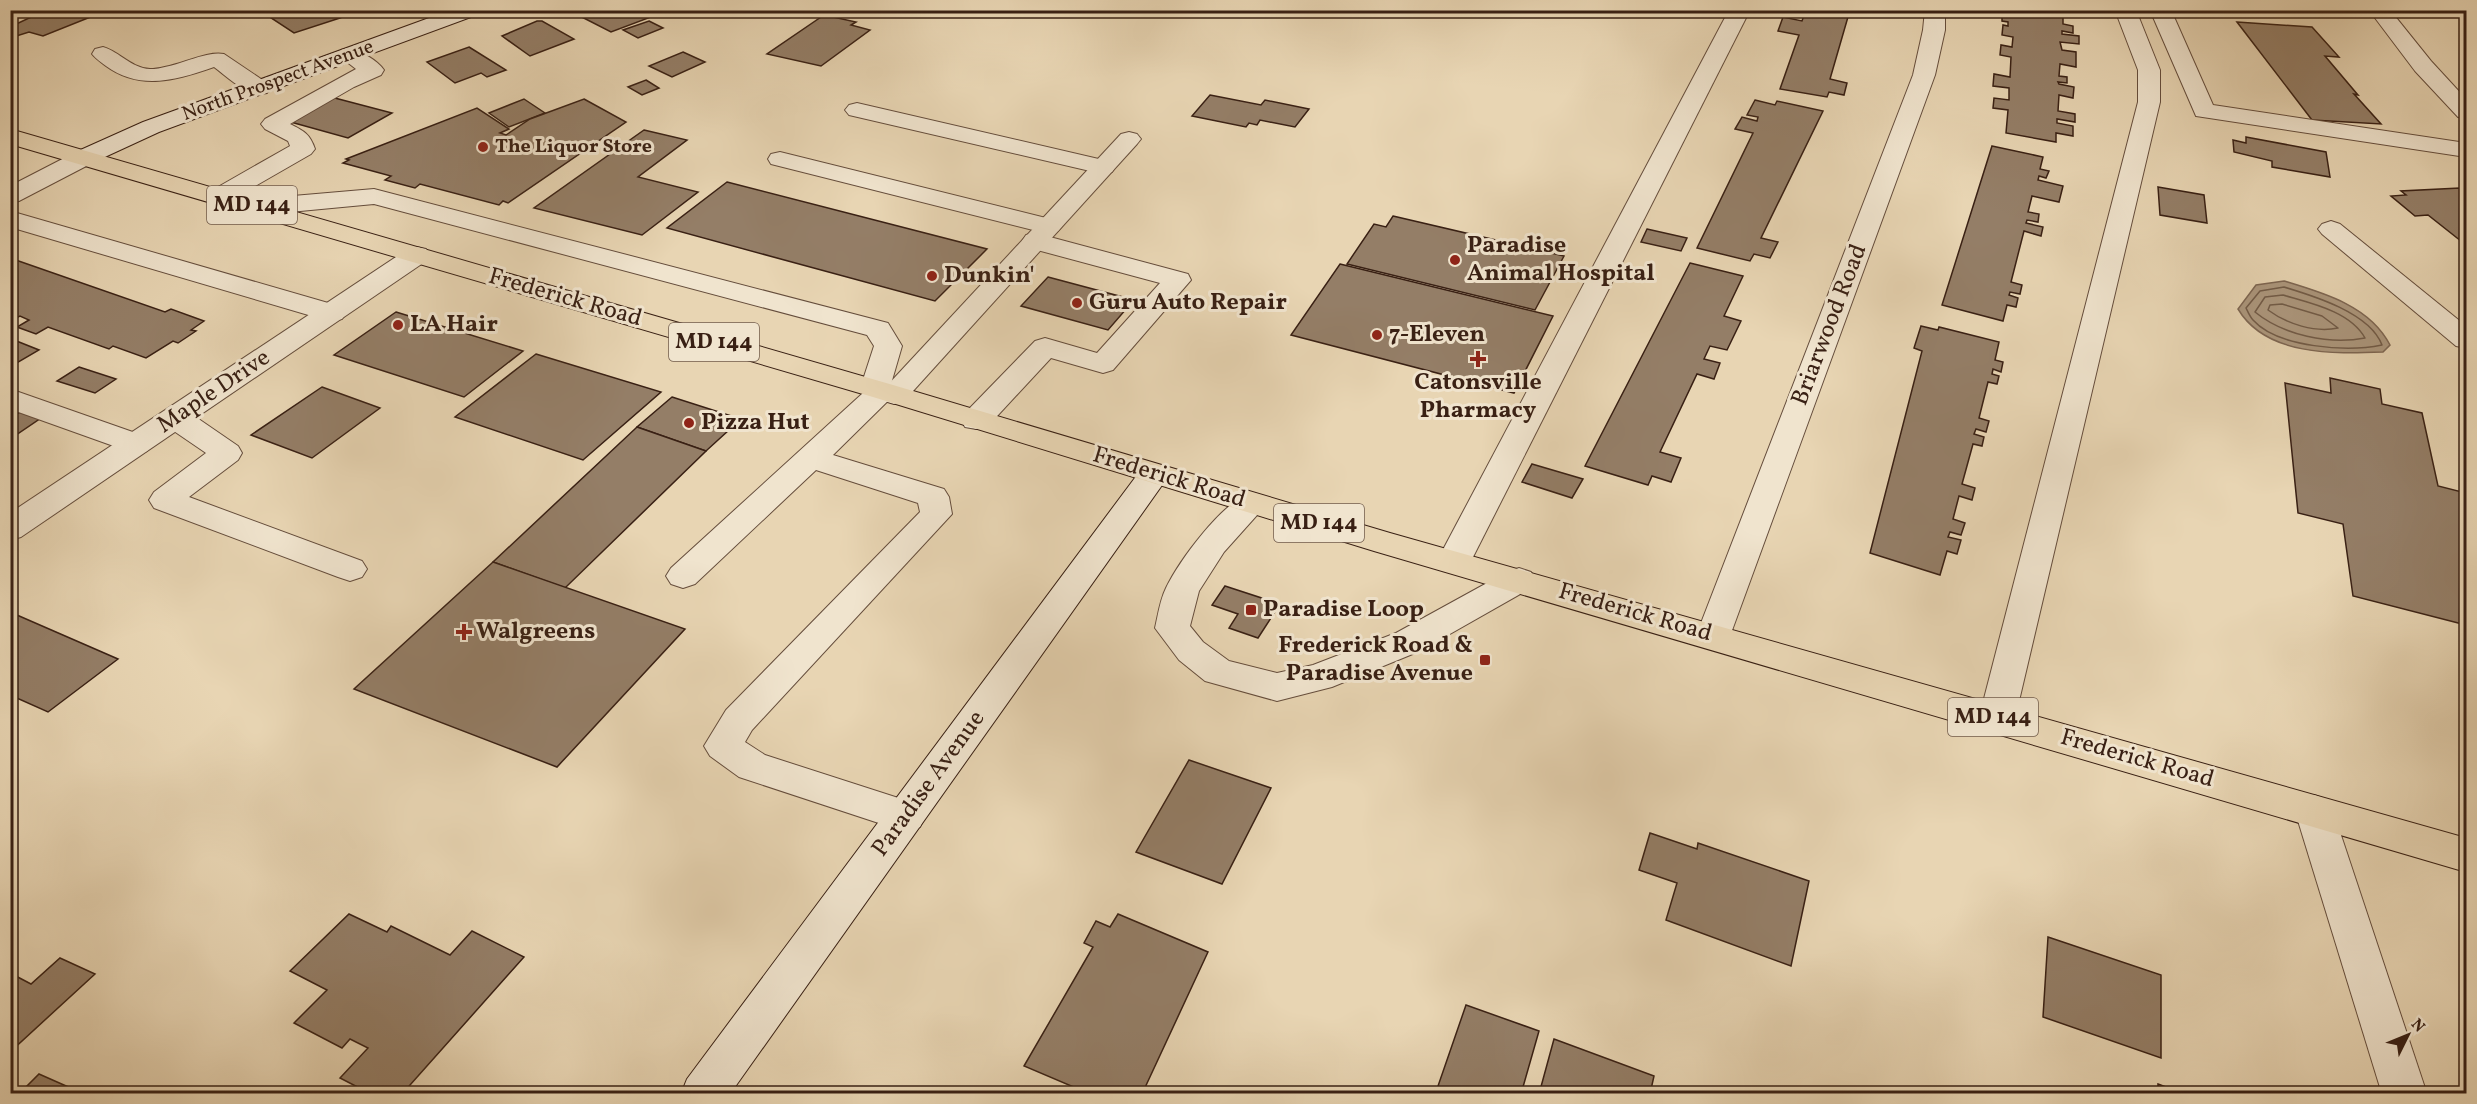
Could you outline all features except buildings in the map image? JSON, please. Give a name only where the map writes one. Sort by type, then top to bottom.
[{"type":"main road","name":"Frederick Road","points":[[10,136],[884,391],[1251,504],[1519,579],[2466,855]]},
{"type":"street","name":"North Prospect Avenue","points":[[10,196],[85,157],[151,127],[472,10]]},
{"type":"street","points":[[1454,561],[1740,10]]},
{"type":"street","name":"Briarwood Road","points":[[1713,636],[1924,75],[1934,30],[1935,10]]},
{"type":"street","points":[[1997,718],[2149,102],[2149,70],[2125,10]]},
{"type":"street","points":[[2160,10],[2204,111],[2466,150]]},
{"type":"street","points":[[2379,10],[2423,66],[2466,112]]},
{"type":"street","points":[[104,54],[129,72],[160,75],[216,59],[259,88]]},
{"type":"street","points":[[220,196],[303,148],[299,137],[273,124],[346,82],[373,70],[349,56]]},
{"type":"street","points":[[856,110],[1103,167]]},
{"type":"street","points":[[683,576],[884,391],[1042,233],[1129,139]]},
{"type":"street","points":[[780,159],[1042,233],[1178,280],[1103,364],[1045,347],[976,420]]},
{"type":"street","points":[[258,207],[374,196],[878,329],[888,346],[884,391]]},
{"type":"street","points":[[10,219],[332,313]]},
{"type":"street","points":[[2331,229],[2466,340]]},
{"type":"street","name":"Maple Drive","points":[[10,529],[417,255]]},
{"type":"street","points":[[10,398],[136,444]]},
{"type":"street","points":[[176,418],[227,453],[165,500],[350,569]]},
{"type":"street","points":[[810,458],[933,496],[936,514],[739,720],[723,746],[752,766],[906,816]]},
{"type":"street","name":"Paradise Avenue","points":[[704,1094],[1154,474]]},
{"type":"street","points":[[1251,504],[1212,544],[1182,590],[1172,628],[1191,651],[1218,672],[1277,687],[1319,677],[1408,642],[1519,579]]},
{"type":"street","points":[[2314,810],[2405,1094]]},
{"type":"water","points":[[2284,281],[2345,303],[2371,320],[2390,345],[2383,352],[2323,352],[2283,344],[2266,336],[2250,324],[2238,309],[2256,285]]},
{"type":"place","name":"The Liquor Store","points":[[483,147]]},
{"type":"place","name":"Paradise Animal Hospital","points":[[1455,260]]},
{"type":"place","name":"Dunkin'","points":[[932,276]]},
{"type":"place","name":"Guru Auto Repair","points":[[1077,303]]},
{"type":"place","name":"LA Hair","points":[[398,325]]},
{"type":"place","name":"7-Eleven","points":[[1377,335]]},
{"type":"place","name":"Catonsville Pharmacy","points":[[1478,359]]},
{"type":"place","name":"Pizza Hut","points":[[689,423]]},
{"type":"place","name":"Paradise Loop","points":[[1251,610]]},
{"type":"place","name":"Walgreens","points":[[464,632]]},
{"type":"place","name":"Frederick Road & Paradise Avenue","points":[[1485,660]]}]
